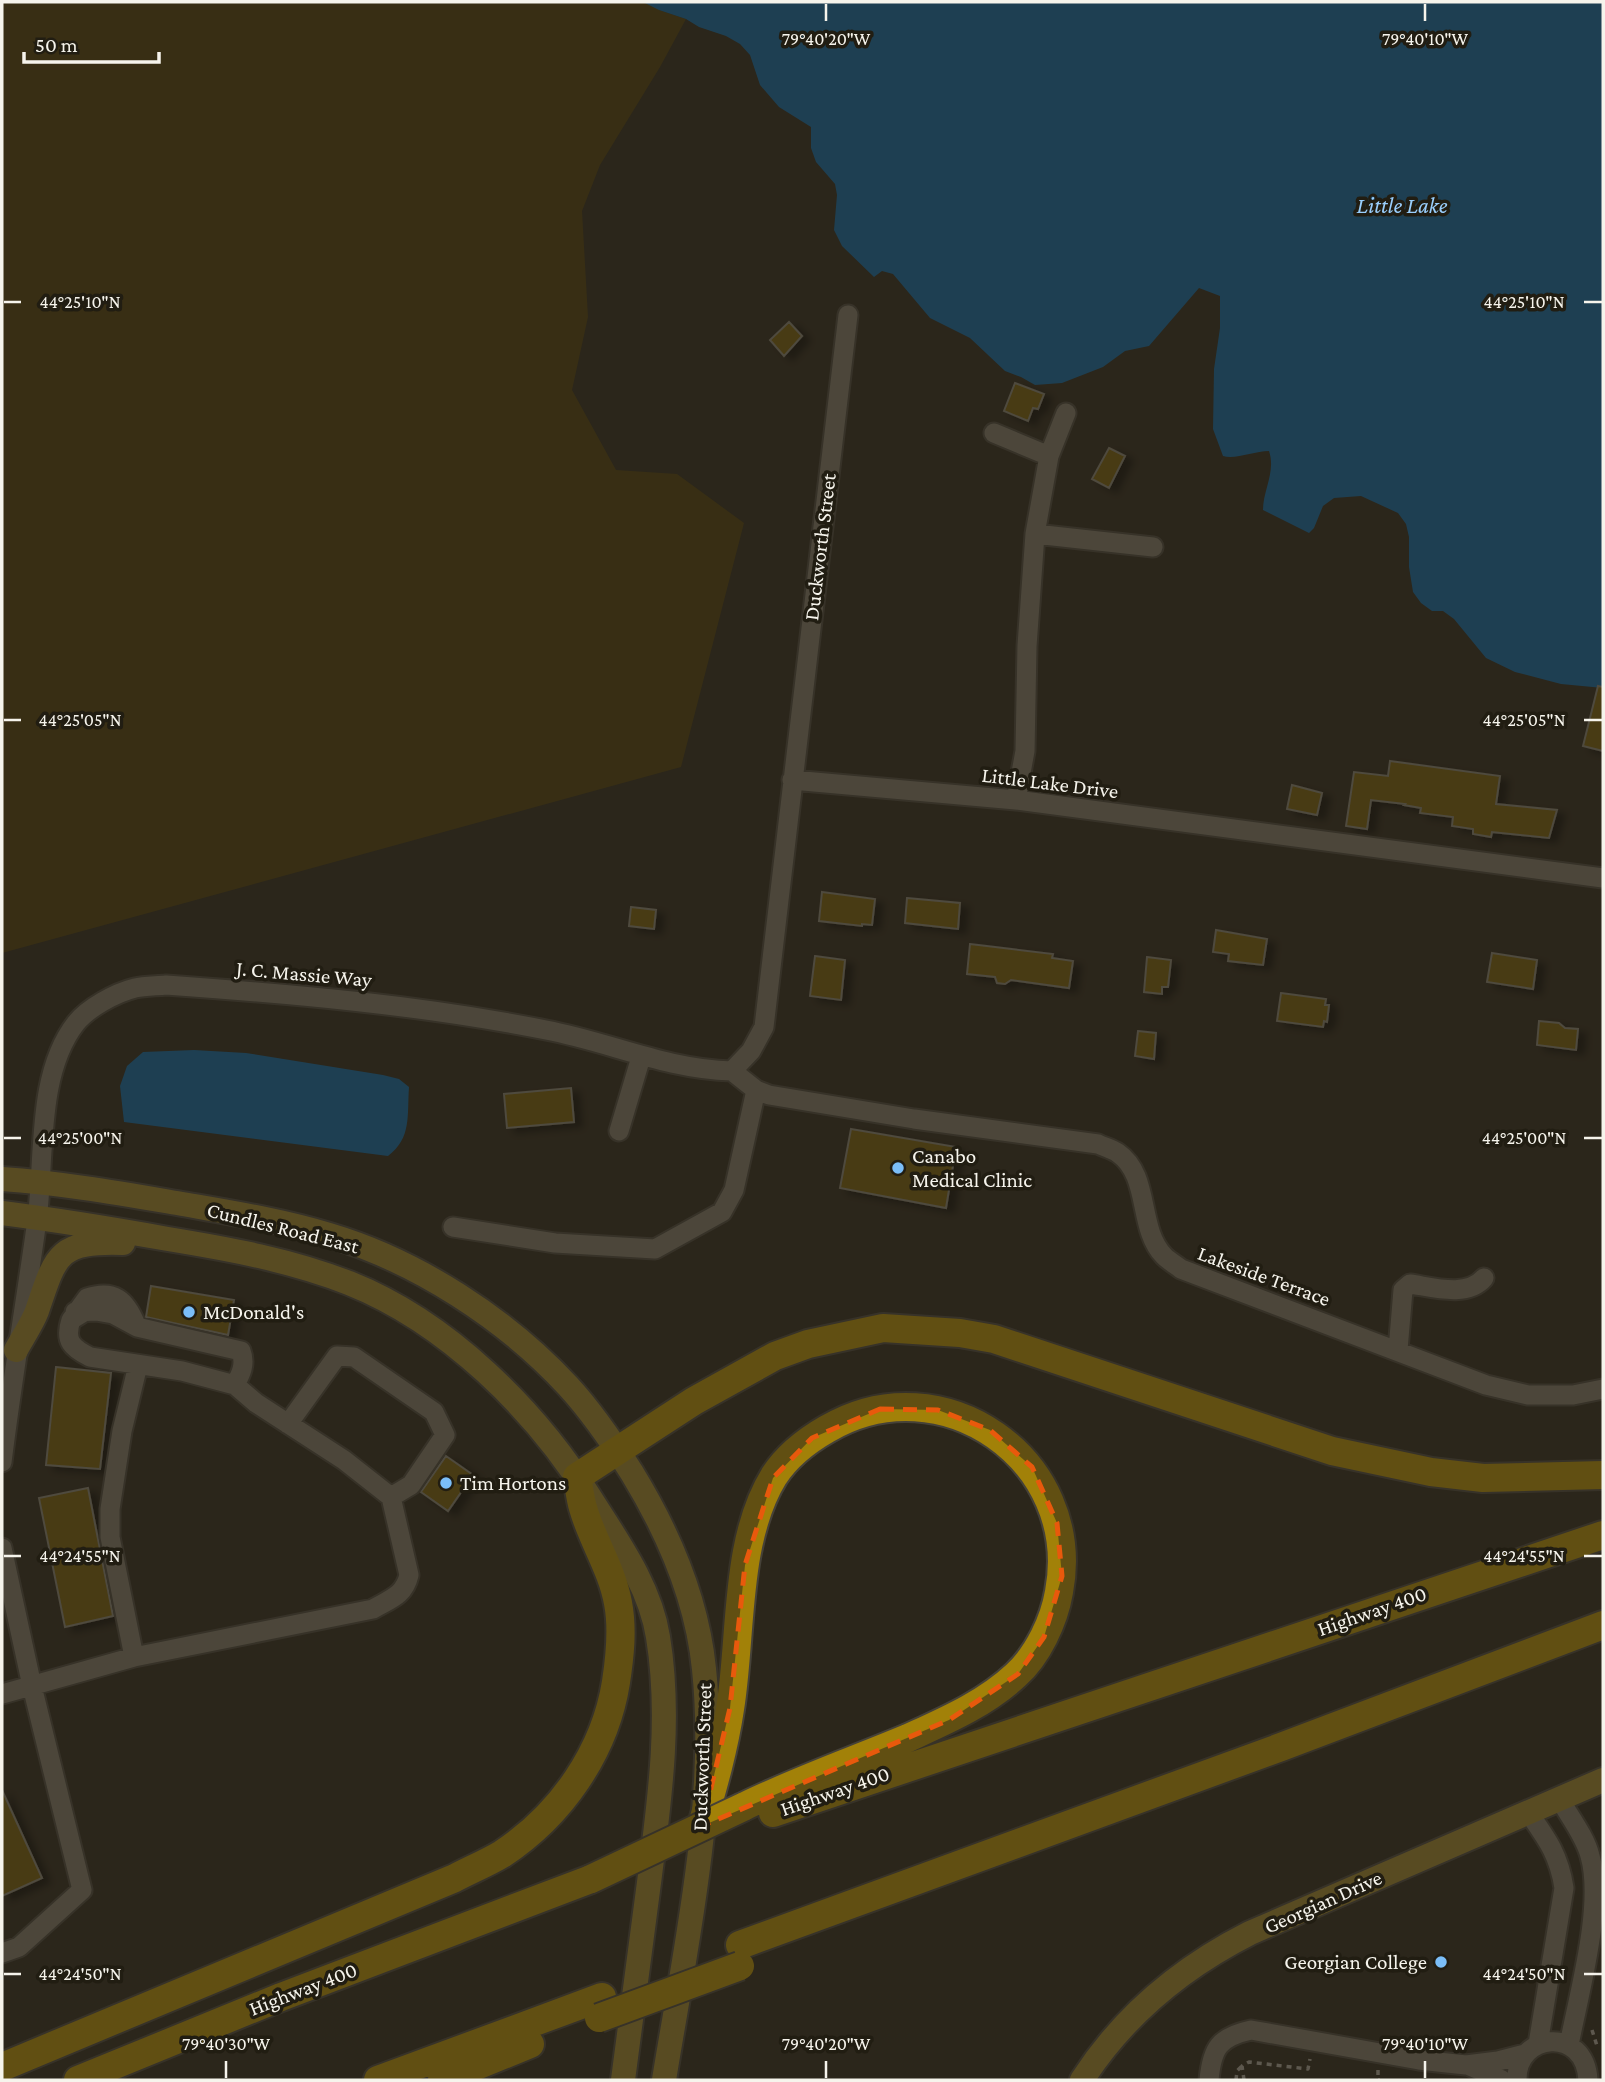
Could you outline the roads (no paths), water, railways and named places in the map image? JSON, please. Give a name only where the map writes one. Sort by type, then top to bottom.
[{"type":"highway","points":[[2,2067],[454,1878],[501,1854],[556,1807],[573,1786],[596,1748],[610,1711],[620,1661],[618,1604],[601,1550],[583,1509],[577,1477],[732,1378],[775,1356],[808,1344],[883,1328],[960,1332],[994,1339],[1319,1447],[1376,1462],[1483,1479],[1603,1475]]},
{"type":"highway","points":[[702,1825],[719,1765],[730,1709],[745,1565],[757,1513],[773,1478],[784,1462],[812,1438],[830,1427],[860,1413],[880,1409],[938,1410],[964,1417],[990,1430],[1032,1467],[1047,1492],[1057,1523],[1061,1541],[1062,1576],[1056,1606],[1044,1637],[1018,1674],[992,1694],[949,1720],[742,1816]]},
{"type":"highway","name":"Highway 400","points":[[78,2080],[294,1992],[591,1879],[742,1816],[807,1800],[1603,1535]]},
{"type":"highway","points":[[378,2080],[601,2008],[1603,1625]]},
{"type":"highway","points":[[442,2080],[601,2008]]},
{"type":"main road","name":"Cundles Road East","points":[[2,1180],[40,1182],[188,1205],[288,1224],[368,1248],[432,1279],[513,1333],[569,1387],[617,1449]]},
{"type":"main road","name":"Cundles Road East","points":[[2,1213],[250,1253],[349,1283],[376,1295],[457,1347],[515,1400],[577,1477]]},
{"type":"main road","points":[[9,1349],[36,1314],[55,1260],[64,1253],[77,1245],[96,1242],[179,1241]]},
{"type":"main road","name":"Duckworth Street","points":[[617,1449],[647,1497],[674,1554],[703,1660],[707,1710],[702,1825],[664,2080]]},
{"type":"main road","name":"Duckworth Street","points":[[577,1477],[631,1565],[646,1596],[656,1625],[662,1671],[661,1791],[623,2080]]},
{"type":"main road","name":"Georgian Drive","points":[[1082,2080],[1114,2036],[1136,2012],[1161,1989],[1219,1949],[1603,1780]]},
{"type":"street","name":"Duckworth Street","points":[[792,780],[848,315]]},
{"type":"street","points":[[1016,800],[1025,751],[1027,646],[1035,534],[1049,456],[1066,413]]},
{"type":"street","points":[[994,433],[1049,456]]},
{"type":"street","points":[[1035,534],[1153,547]]},
{"type":"street","name":"Little Lake Drive","points":[[792,780],[1016,800],[1603,878]]},
{"type":"street","points":[[732,1071],[751,1051],[764,1027],[792,780]]},
{"type":"street","name":"J. C. Massie Way","points":[[2,1462],[9,1349],[37,1217],[47,1099],[53,1069],[64,1044],[76,1023],[92,1009],[135,988],[166,985],[384,1003],[548,1030],[641,1057],[701,1070],[732,1071]]},
{"type":"street","points":[[619,1130],[641,1057]]},
{"type":"street","name":"Lakeside Terrace","points":[[732,1071],[756,1090],[769,1095],[914,1119],[1098,1144],[1117,1153],[1128,1163],[1137,1180],[1154,1241],[1164,1256],[1181,1269],[1486,1385],[1528,1395],[1573,1395],[1603,1390]]},
{"type":"street","points":[[453,1227],[555,1243],[655,1249],[722,1212],[734,1190],[756,1090]]},
{"type":"street","points":[[1398,1350],[1403,1290],[1410,1284],[1458,1290],[1477,1286],[1484,1278]]},
{"type":"street","points":[[2,1694],[134,1657],[373,1609],[398,1596],[406,1587],[410,1575],[391,1497],[344,1460],[257,1403],[235,1385],[182,1371],[90,1357],[77,1350],[69,1340],[67,1331],[77,1315],[96,1311],[113,1314],[137,1327],[241,1351],[244,1358],[242,1371],[235,1385]]},
{"type":"street","points":[[288,1424],[337,1356],[354,1357],[435,1412],[445,1435],[411,1485],[391,1497]]},
{"type":"street","points":[[134,1657],[110,1537],[110,1509],[122,1431],[138,1365]]},
{"type":"street","points":[[2,1548],[32,1686],[82,1890],[19,1947],[2,1953]]},
{"type":"street","points":[[1559,1798],[1590,1854],[1594,1875],[1593,1918],[1569,2045]]},
{"type":"street","points":[[1517,2080],[1517,2070],[1532,2049],[1564,1888],[1561,1867],[1555,1852],[1528,1812]]},
{"type":"street","points":[[1209,2080],[1212,2058],[1218,2046],[1233,2034],[1251,2030],[1419,2060],[1466,2065],[1498,2061],[1551,2042],[1569,2045],[1580,2052],[1587,2071],[1603,2080]]},
{"type":"street","points":[[1466,2065],[1503,2080]]},
{"type":"water","name":"Little Lake","points":[[643,2],[1603,2],[1603,688],[1561,684],[1515,672],[1486,658],[1454,619],[1443,611],[1432,611],[1421,603],[1413,592],[1406,524],[1398,513],[1361,496],[1334,498],[1323,506],[1314,528],[1309,533],[1263,510],[1271,466],[1269,451],[1223,456],[1213,429],[1214,369],[1220,328],[1220,296],[1199,288],[1149,346],[1125,351],[1103,367],[1062,383],[1035,385],[1005,371],[970,338],[930,318],[893,274],[882,271],[874,277],[842,246],[834,230],[837,195],[835,184],[816,162],[811,148],[811,127],[779,107],[760,85],[750,55],[740,44]]},
{"type":"water","points":[[194,1050],[246,1053],[399,1079],[409,1087],[405,1134],[388,1156],[124,1122],[120,1086],[127,1066],[143,1052]]},
{"type":"place","name":"Canabo Medical Clinic","points":[[898,1168]]},
{"type":"place","name":"McDonald's","points":[[189,1312]]},
{"type":"place","name":"Tim Hortons","points":[[446,1483]]},
{"type":"place","name":"Georgian College","points":[[1441,1962]]}]
